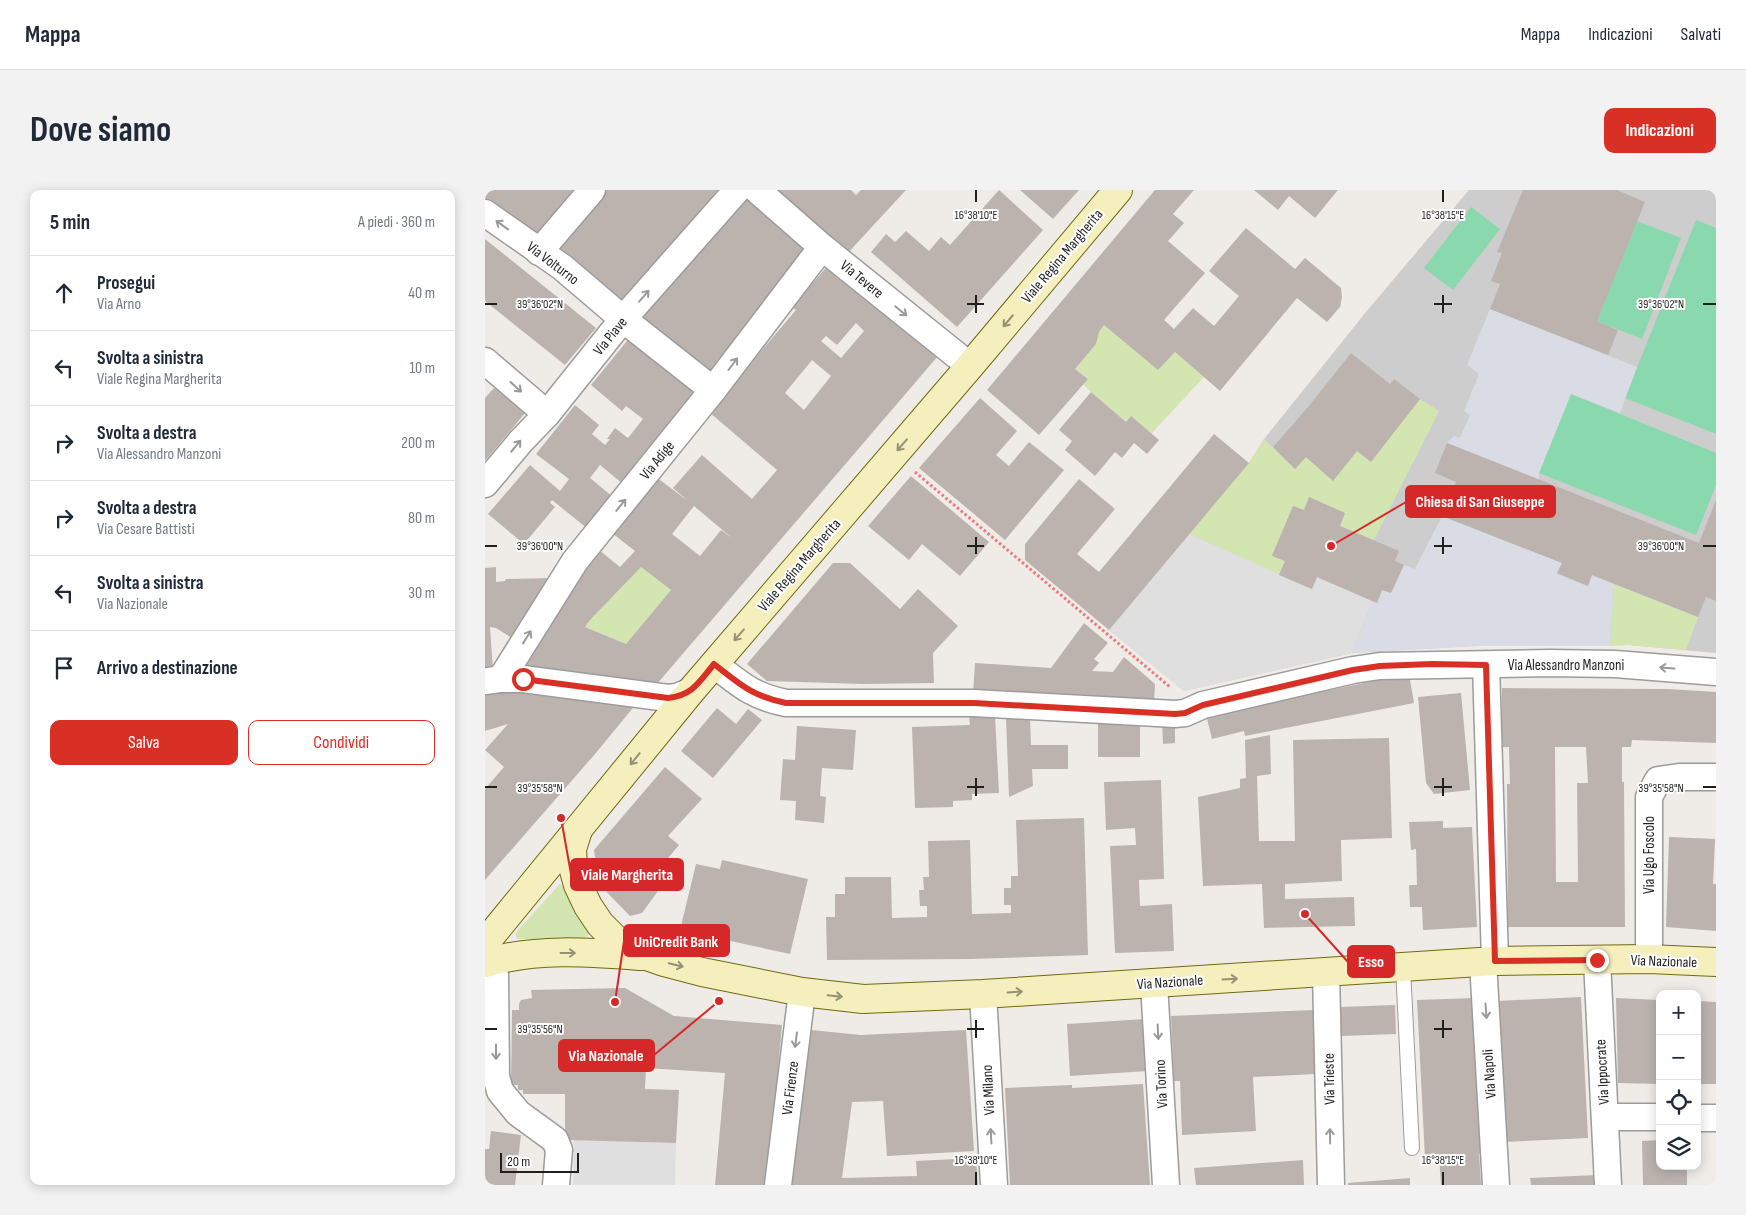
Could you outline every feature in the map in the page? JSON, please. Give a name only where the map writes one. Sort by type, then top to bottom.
[{"type":"street","points":[[539,252],[592,190]]},
{"type":"street","name":"Via Piave","points":[[485,484],[521,441],[547,414],[623,319],[737,190]]},
{"type":"street","name":"Via Tevere","points":[[757,190],[822,247],[970,366]]},
{"type":"street","name":"Viale Regina Margherita","points":[[485,943],[691,691],[970,366],[1118,190]]},
{"type":"street","name":"Via Volturno","points":[[485,213],[562,267],[623,319],[713,390]]},
{"type":"street","name":"Via Adige","points":[[493,680],[575,561],[713,390],[822,247]]},
{"type":"street","points":[[488,370],[547,414]]},
{"type":"street","name":"Via Alessandro Manzoni","points":[[714,664],[744,687],[765,698],[786,703],[974,703],[1163,714],[1185,713],[1203,705],[1353,670],[1407,665],[1615,664],[1716,672]]},
{"type":"street","name":"Via Napoli","points":[[1486,665],[1489,962],[1496,1185]]},
{"type":"street","points":[[493,680],[523,679],[668,698],[677,697],[691,691]]},
{"type":"street","name":"Via Ugo Foscolo","points":[[1649,959],[1649,797],[1658,780],[1679,777],[1716,777]]},
{"type":"street","points":[[578,830],[572,849],[573,867],[578,885],[588,906],[600,924],[614,938],[638,953]]},
{"type":"street","points":[[485,943],[499,950],[530,954]]},
{"type":"street","points":[[556,1185],[559,1150],[555,1140],[518,1113],[500,1091],[496,1076],[489,972],[502,958],[530,954],[638,953]]},
{"type":"street","name":"Via Nazionale","points":[[638,953],[702,972],[802,992],[863,999],[1155,984],[1489,962],[1649,959],[1716,962]]},
{"type":"street","name":"Via Ippocrate","points":[[1597,960],[1608,1185]]},
{"type":"street","name":"Via Trieste","points":[[1326,973],[1331,1185]]},
{"type":"street","name":"Via Torino","points":[[1155,984],[1166,1185]]},
{"type":"street","name":"Via Firenze","points":[[778,1185],[802,992]]},
{"type":"street","name":"Via Milano","points":[[983,994],[994,1185]]},
{"type":"street","points":[[1605,1117],[1656,1117]]},
{"type":"street","points":[[1701,1118],[1716,1118]]},
{"type":"lane","points":[[1403,968],[1412,1148]]},
{"type":"path","points":[[894,454],[1180,696],[1185,713]]},
{"type":"shaded area","points":[[1469,190],[1716,190],[1716,653],[1629,645],[1476,646],[1352,653],[1184,691],[1109,630],[1249,463],[1264,439],[1366,312]]},
{"type":"shaded area","points":[[1490,309],[1637,367],[1620,413],[1571,394],[1539,473],[1539,480],[1447,443],[1454,436],[1460,438],[1470,415],[1464,411],[1479,374],[1467,365]]},
{"type":"shaded area","points":[[1442,516],[1562,563],[1557,574],[1587,586],[1592,575],[1614,584],[1610,646],[1476,646],[1352,653],[1372,601],[1377,603],[1382,590],[1391,593],[1404,565],[1415,569]]},
{"type":"shaded area","points":[[1189,534],[1312,589],[1317,577],[1372,601],[1352,653],[1184,691],[1109,630]]},
{"type":"shaded area","points":[[574,1140],[676,1143],[675,1185],[573,1185]]},
{"type":"green space","points":[[1471,207],[1500,229],[1453,290],[1424,268]]},
{"type":"green space","points":[[1696,220],[1716,228],[1716,434],[1625,398]]},
{"type":"green space","points":[[1637,221],[1681,238],[1642,339],[1597,321]]},
{"type":"green space","points":[[1104,325],[1158,370],[1175,352],[1204,377],[1151,434],[1131,417],[1126,422],[1083,384],[1088,378],[1075,369],[1096,344],[1099,332]]},
{"type":"green space","points":[[1571,394],[1716,453],[1716,485],[1696,535],[1539,473]]},
{"type":"green space","points":[[1420,399],[1439,411],[1374,540],[1340,526],[1345,513],[1309,497],[1304,510],[1293,506],[1272,555],[1285,561],[1279,575],[1189,534],[1249,463],[1264,439],[1295,469],[1306,457],[1333,481],[1357,451],[1371,461]]},
{"type":"green space","points":[[641,567],[671,590],[626,644],[585,627],[590,620]]},
{"type":"green space","points":[[1614,584],[1698,617],[1686,650],[1629,645],[1610,646]]},
{"type":"green space","points":[[560,884],[564,887],[573,911],[589,933],[588,936],[581,939],[517,939],[515,934],[518,930]]},
{"type":"building","points":[[485,190],[581,190],[540,239],[485,198]]},
{"type":"building","points":[[599,190],[728,190],[626,309],[552,246]]},
{"type":"building","points":[[775,190],[851,190],[856,195],[861,190],[906,190],[846,255]]},
{"type":"building","points":[[999,190],[1043,230],[957,327],[871,252],[886,234],[895,242],[906,231],[929,251],[941,237],[950,245]]},
{"type":"building","points":[[1020,190],[1079,190],[1053,219]]},
{"type":"building","points":[[1155,190],[1194,190],[1173,214],[1184,223],[1168,241],[1205,273],[1164,320],[1174,329],[1193,308],[1214,326],[1239,296],[1209,271],[1246,228],[1295,269],[1305,258],[1341,288],[1340,307],[1327,322],[1297,298],[1220,391],[1175,352],[1158,370],[1104,325],[1099,332],[1096,344],[1075,369],[1088,379],[1039,435],[987,390]]},
{"type":"building","points":[[1254,190],[1338,190],[1315,218],[1289,196],[1278,210]]},
{"type":"building","points":[[1523,190],[1617,190],[1645,202],[1597,321],[1618,330],[1608,355],[1490,309],[1500,284],[1491,281],[1502,253],[1497,252]]},
{"type":"building","points":[[746,192],[812,248],[712,379],[639,319]]},
{"type":"building","points":[[485,239],[596,328],[565,365],[485,301]]},
{"type":"building","points":[[830,263],[938,356],[656,685],[523,668],[573,583],[599,550],[620,567],[635,551],[612,533],[656,477],[688,501],[673,488],[702,455],[752,499],[777,470],[709,412],[796,310],[792,307]],"holes":[[[856,323],[864,331],[841,358],[821,341],[826,336],[837,345]],[[812,360],[831,376],[804,410],[785,393]],[[694,506],[732,538],[721,530],[700,556],[672,534]],[[641,567],[671,590],[626,644],[585,627]]]},
{"type":"building","points":[[631,336],[696,389],[623,484],[600,465],[590,478],[613,497],[588,529],[552,500],[550,503],[555,507],[524,544],[488,514],[530,465],[560,491],[569,479],[536,454],[575,405],[599,425],[592,434],[605,445],[615,428],[628,438],[643,419],[626,406],[622,411],[591,385]]},
{"type":"building","points":[[1351,353],[1390,384],[1394,379],[1420,399],[1371,462],[1357,451],[1333,481],[1306,457],[1295,469],[1273,447],[1309,406]]},
{"type":"building","points":[[494,388],[525,413],[485,461],[485,398]]},
{"type":"building","points":[[1091,392],[1126,422],[1131,416],[1159,440],[1147,454],[1134,443],[1122,458],[1115,452],[1095,476],[1065,450],[1072,441],[1059,430]]},
{"type":"building","points":[[980,398],[1017,431],[996,455],[1009,466],[1029,442],[1064,470],[1005,540],[919,468]]},
{"type":"building","points":[[1214,434],[1249,463],[1109,630],[1025,560],[1025,544],[1079,479],[1115,509],[1077,554],[1099,572]]},
{"type":"building","points":[[1447,443],[1699,543],[1716,500],[1716,601],[1706,597],[1698,617],[1592,575],[1588,586],[1557,573],[1562,563],[1442,516],[1456,482],[1435,473]]},
{"type":"building","points":[[911,476],[989,542],[960,576],[922,544],[909,560],[868,526]]},
{"type":"building","points":[[1309,497],[1345,513],[1340,526],[1399,551],[1395,561],[1404,565],[1391,593],[1382,590],[1377,603],[1317,577],[1312,589],[1279,575],[1285,561],[1272,556],[1293,506],[1304,510]]},
{"type":"building","points":[[833,563],[850,563],[900,609],[918,589],[958,626],[933,653],[934,683],[863,684],[767,681],[747,664]]},
{"type":"building","points":[[496,567],[496,582],[505,581],[506,579],[554,578],[515,640],[496,628],[490,627],[493,671],[485,672],[485,568]]},
{"type":"building","points":[[1084,623],[1108,643],[1094,659],[1099,663],[1092,671],[1113,672],[1124,657],[1155,684],[1154,704],[973,693],[975,663],[1051,668]]},
{"type":"building","points":[[1409,674],[1414,703],[1245,736],[1244,731],[1212,739],[1206,715]]},
{"type":"building","points":[[502,688],[637,703],[485,880],[485,789],[504,767],[485,750],[508,724],[485,731],[485,691]]},
{"type":"building","points":[[1502,688],[1668,689],[1716,692],[1716,743],[1632,740],[1631,747],[1622,747],[1625,927],[1508,927],[1507,784],[1510,784],[1509,747],[1502,747]],"holes":[[[1555,747],[1586,747],[1588,783],[1577,783],[1578,882],[1556,882]]]},
{"type":"building","points":[[1461,693],[1470,790],[1434,794],[1426,783],[1418,697]]},
{"type":"building","points":[[717,708],[736,724],[748,709],[762,720],[713,778],[681,751]]},
{"type":"building","points":[[969,716],[995,716],[999,793],[972,794],[972,800],[953,801],[953,807],[915,808],[912,727],[970,725]]},
{"type":"building","points":[[1006,717],[1030,717],[1031,745],[1068,745],[1068,769],[1032,769],[1033,786],[1009,797]]},
{"type":"building","points":[[1098,720],[1140,720],[1140,757],[1098,757]]},
{"type":"building","points":[[1175,720],[1175,743],[1163,744],[1162,721]]},
{"type":"building","points":[[797,726],[856,730],[853,770],[822,768],[820,796],[826,797],[824,823],[795,820],[796,801],[780,800],[783,759],[795,760]]},
{"type":"building","points":[[1270,735],[1271,774],[1257,776],[1259,841],[1295,841],[1293,740],[1389,738],[1392,838],[1341,840],[1342,881],[1285,884],[1285,899],[1354,897],[1355,926],[1264,928],[1262,884],[1203,886],[1198,797],[1240,788],[1240,779],[1246,778],[1245,740]]},
{"type":"building","points":[[665,767],[702,799],[668,836],[679,845],[653,876],[663,884],[642,913],[630,916],[599,884],[594,850]]},
{"type":"building","points":[[1161,780],[1164,879],[1139,880],[1140,906],[1172,904],[1174,951],[1115,953],[1110,846],[1136,845],[1135,828],[1106,830],[1104,782]]},
{"type":"building","points":[[1084,818],[1088,955],[972,959],[827,960],[826,917],[835,917],[835,894],[845,894],[845,877],[891,877],[892,918],[927,917],[927,906],[920,906],[919,890],[924,890],[923,877],[929,877],[928,841],[970,840],[972,914],[1011,913],[1011,905],[1004,905],[1004,888],[1011,888],[1011,876],[1018,876],[1016,820]]},
{"type":"building","points":[[1443,821],[1443,828],[1472,827],[1477,927],[1423,930],[1422,907],[1410,907],[1409,885],[1417,885],[1416,849],[1411,850],[1409,822]]},
{"type":"building","points":[[1669,837],[1715,839],[1713,884],[1716,884],[1716,931],[1666,927]]},
{"type":"building","points":[[722,860],[808,879],[790,954],[680,930],[696,864],[720,869]]},
{"type":"building","points":[[625,988],[674,1016],[782,1025],[773,1124],[765,1185],[715,1185],[725,1073],[646,1068],[645,1089],[679,1090],[676,1143],[565,1140],[565,1094],[523,1094],[523,1090],[518,1090],[518,1085],[511,1085],[512,1010],[519,1010],[521,1000],[532,998],[531,990]]},
{"type":"building","points":[[1581,997],[1588,1138],[1504,1142],[1497,1001]]},
{"type":"building","points":[[1475,998],[1484,1155],[1479,1154],[1481,1185],[1441,1185],[1439,1157],[1425,1158],[1417,1000]]},
{"type":"building","points":[[1616,998],[1656,1000],[1656,1084],[1618,1083]]},
{"type":"building","points":[[1701,1001],[1716,1002],[1716,1084],[1701,1084]]},
{"type":"building","points":[[1395,1005],[1396,1034],[1341,1036],[1340,1007]]},
{"type":"building","points":[[1314,1010],[1316,1074],[1253,1077],[1256,1131],[1182,1135],[1180,1081],[1174,1081],[1171,1016]]},
{"type":"building","points":[[1145,1019],[1148,1071],[1070,1076],[1067,1024]]},
{"type":"building","points":[[811,1030],[861,1035],[966,1030],[974,1151],[887,1156],[883,1101],[852,1102],[842,1178],[917,1176],[916,1161],[976,1158],[978,1185],[791,1185]]},
{"type":"building","points":[[1143,1084],[1150,1185],[1010,1185],[1005,1088],[1072,1085],[1072,1088]]},
{"type":"building","points":[[491,1131],[521,1135],[515,1185],[485,1185],[485,1149],[489,1149]]},
{"type":"building","points":[[1656,1140],[1656,1170],[1687,1170],[1687,1185],[1643,1185],[1642,1141]]},
{"type":"building","points":[[1303,1160],[1304,1185],[1196,1185],[1194,1168]]},
{"type":"building","points":[[1597,1175],[1597,1185],[1531,1185],[1530,1178]]},
{"type":"building","points":[[1410,1178],[1410,1185],[1348,1185],[1348,1183]]},
{"type":"place","name":"Chiesa di San Giuseppe","points":[[1331,546]]},
{"type":"place","name":"Viale Margherita","points":[[561,818]]},
{"type":"place","name":"Esso","points":[[1305,914]]},
{"type":"place","name":"Via Nazionale","points":[[719,1001]]},
{"type":"place","name":"UniCredit Bank","points":[[615,1002]]},
{"type":"route","points":[[523,679],[668,698],[677,697],[691,691],[714,664],[744,687],[765,698],[786,703],[974,703],[1175,714],[1195,710],[1203,705],[1353,670],[1380,666],[1432,664],[1486,665],[1495,961],[1597,960]]}]
